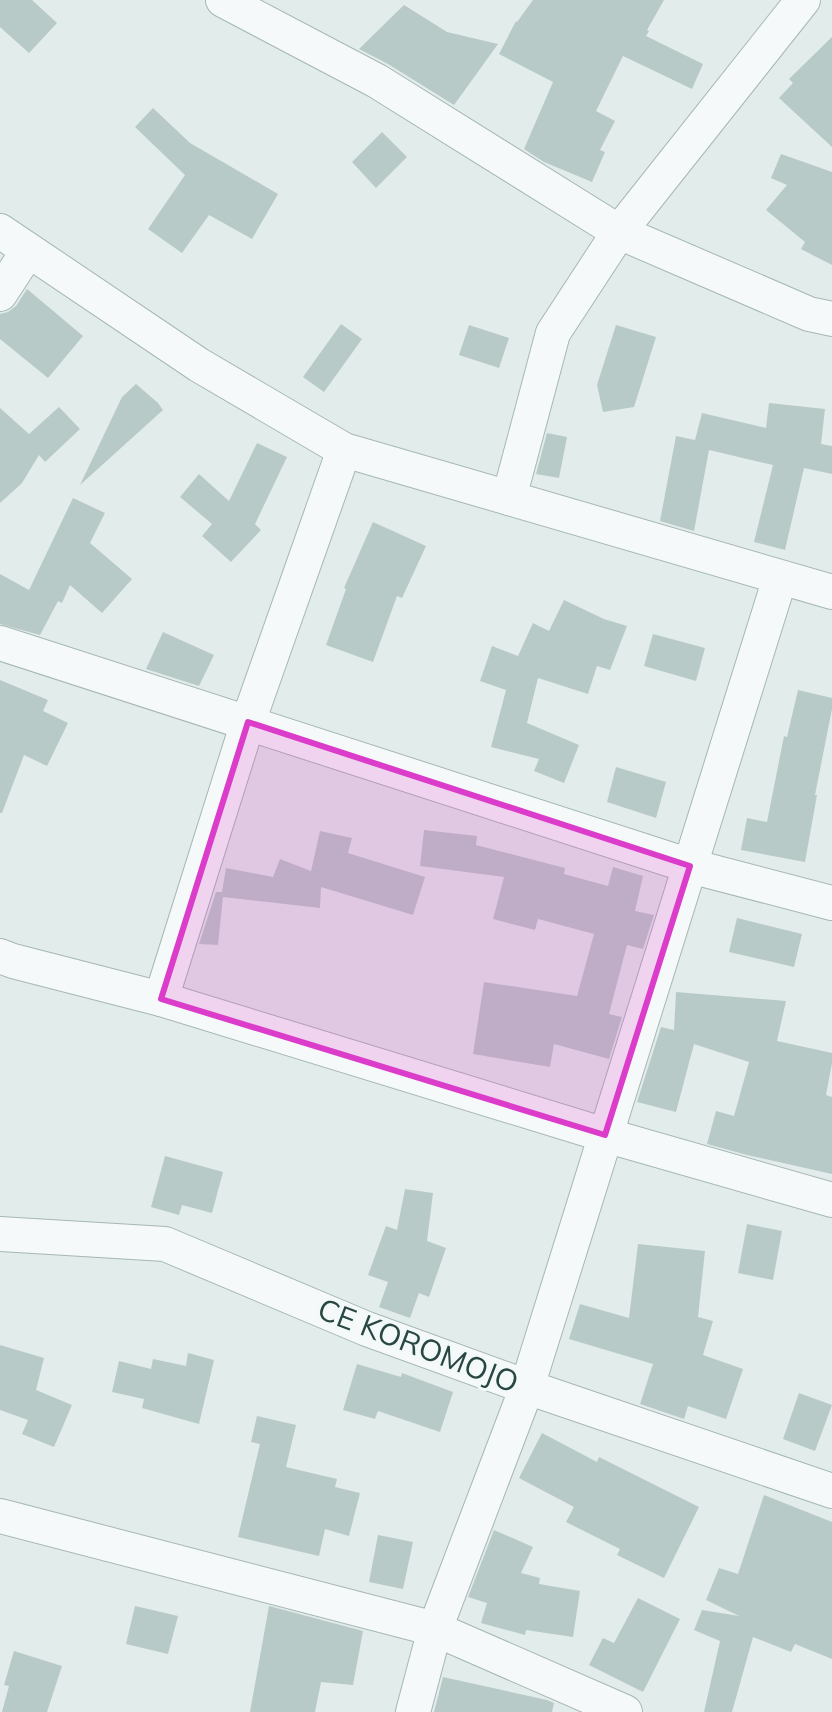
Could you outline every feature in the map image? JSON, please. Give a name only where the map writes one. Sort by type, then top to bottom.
[{"type":"street","points":[[223,0],[377,81],[619,232],[809,314],[832,319]]},
{"type":"street","points":[[509,498],[553,333],[619,232],[789,4]]},
{"type":"street","points":[[0,231],[199,365],[344,450],[832,592]]},
{"type":"street","points":[[0,294],[28,251]]},
{"type":"street","points":[[161,999],[248,722],[344,450]]},
{"type":"street","points":[[413,1712],[435,1629],[527,1387],[780,578]]},
{"type":"street","points":[[0,643],[690,866],[832,903]]},
{"type":"street","points":[[0,956],[161,999],[605,1135],[832,1200]]},
{"type":"street","name":"CE KOROMOJO","points":[[0,1234],[165,1244],[367,1329],[832,1491]]},
{"type":"street","points":[[0,1516],[435,1629],[625,1712]]},
{"type":"highlighted area","points":[[248,722],[690,866],[605,1135],[161,999]]},
{"type":"building","points":[[0,0],[32,0],[57,23],[29,53],[0,27]]},
{"type":"building","points":[[533,0],[664,0],[646,36],[703,64],[692,89],[623,56],[596,111],[615,121],[600,150],[605,152],[592,182],[544,162],[524,149],[553,82],[499,54],[516,21]]},
{"type":"building","points":[[404,5],[447,32],[498,44],[454,105],[359,49]]},
{"type":"building","points":[[832,37],[832,147],[779,98],[793,83],[789,79]]},
{"type":"building","points":[[153,108],[190,143],[278,194],[252,239],[209,215],[182,253],[148,229],[185,175],[135,127]]},
{"type":"building","points":[[382,132],[407,157],[376,188],[352,162]]},
{"type":"building","points":[[781,154],[832,172],[832,265],[801,249],[805,242],[766,210],[787,185],[771,178]]},
{"type":"building","points":[[27,289],[83,336],[48,378],[0,339],[0,314],[16,306]]},
{"type":"building","points":[[341,324],[362,339],[324,392],[303,377]]},
{"type":"building","points":[[469,325],[509,338],[499,368],[459,355]]},
{"type":"building","points":[[616,325],[656,337],[634,407],[603,412],[597,385]]},
{"type":"building","points":[[136,384],[163,410],[80,485],[122,397]]},
{"type":"building","points":[[769,403],[825,409],[821,444],[832,446],[832,474],[804,468],[785,550],[754,542],[773,465],[709,450],[694,531],[660,521],[676,436],[695,440],[702,413],[766,428]]},
{"type":"building","points":[[59,407],[80,429],[45,462],[39,455],[22,483],[0,503],[0,408],[29,434]]},
{"type":"building","points":[[547,433],[567,437],[559,478],[536,474]]},
{"type":"building","points":[[257,443],[287,457],[255,524],[261,530],[231,562],[202,536],[212,524],[180,497],[199,474],[229,501]]},
{"type":"building","points":[[73,498],[105,513],[90,543],[132,579],[102,613],[70,585],[62,603],[58,601],[40,635],[0,624],[0,574],[29,590]]},
{"type":"building","points":[[373,522],[426,546],[402,598],[397,596],[373,662],[326,645],[344,588]]},
{"type":"building","points":[[564,600],[627,626],[610,670],[597,666],[588,694],[538,678],[527,723],[579,745],[564,783],[534,771],[539,759],[491,747],[506,690],[480,681],[492,646],[518,656],[533,623],[549,631]]},
{"type":"building","points":[[163,632],[214,655],[199,686],[146,669]]},
{"type":"building","points":[[653,634],[705,648],[696,681],[644,666]]},
{"type":"building","points":[[0,680],[48,700],[43,711],[68,723],[47,766],[24,755],[2,813],[0,813]]},
{"type":"building","points":[[798,690],[832,698],[805,862],[741,850],[747,818],[767,822],[784,736],[787,737]]},
{"type":"building","points":[[616,767],[666,782],[656,818],[607,802]]},
{"type":"building","points":[[424,830],[477,836],[476,845],[565,868],[564,874],[608,886],[613,867],[643,876],[635,911],[654,915],[643,949],[627,945],[609,1014],[622,1017],[609,1059],[554,1044],[550,1067],[473,1054],[484,982],[577,996],[594,934],[538,919],[535,930],[493,919],[504,877],[420,866]]},
{"type":"building","points":[[320,831],[352,838],[348,853],[425,877],[413,915],[321,887],[320,908],[223,897],[218,945],[199,944],[216,892],[222,892],[226,868],[273,877],[280,859],[311,871]]},
{"type":"building","points":[[737,918],[802,934],[794,967],[729,952]]},
{"type":"building","points":[[676,992],[786,1001],[777,1041],[832,1053],[826,1095],[832,1097],[832,1174],[707,1144],[716,1111],[734,1116],[749,1062],[694,1044],[676,1112],[637,1102],[661,1027],[674,1030]]},
{"type":"building","points":[[165,1156],[223,1172],[212,1213],[182,1205],[179,1215],[151,1207]]},
{"type":"building","points":[[405,1189],[433,1193],[427,1241],[446,1248],[429,1297],[419,1293],[410,1318],[379,1307],[388,1282],[368,1275],[386,1226],[397,1230]]},
{"type":"building","points":[[747,1224],[782,1231],[773,1280],[738,1273]]},
{"type":"building","points":[[638,1244],[705,1251],[698,1317],[713,1321],[703,1355],[743,1369],[726,1419],[688,1406],[684,1419],[640,1404],[653,1364],[569,1339],[580,1304],[629,1318]]},
{"type":"building","points":[[0,1345],[44,1358],[36,1390],[72,1405],[54,1447],[22,1434],[28,1420],[0,1410]]},
{"type":"building","points":[[188,1353],[214,1360],[199,1424],[142,1408],[144,1399],[112,1392],[119,1361],[151,1369],[153,1359],[186,1366]]},
{"type":"building","points":[[357,1364],[401,1377],[402,1373],[453,1392],[440,1432],[378,1411],[375,1419],[343,1410]]},
{"type":"building","points":[[799,1393],[832,1405],[815,1451],[783,1439]]},
{"type":"building","points":[[257,1416],[296,1425],[286,1467],[337,1479],[335,1487],[360,1493],[349,1536],[325,1529],[319,1556],[238,1537],[260,1444],[251,1442]]},
{"type":"building","points":[[542,1433],[597,1462],[599,1457],[699,1507],[664,1578],[617,1555],[620,1549],[566,1522],[574,1507],[519,1478]]},
{"type":"building","points":[[764,1495],[832,1522],[832,1659],[795,1644],[791,1652],[753,1637],[732,1712],[704,1712],[720,1641],[694,1630],[702,1610],[739,1616],[706,1600],[719,1568],[738,1574]]},
{"type":"building","points":[[494,1530],[533,1547],[521,1573],[540,1578],[539,1584],[580,1591],[573,1637],[526,1630],[525,1635],[481,1623],[487,1603],[468,1597]]},
{"type":"building","points":[[378,1535],[413,1542],[403,1589],[369,1582]]},
{"type":"building","points":[[638,1598],[680,1619],[643,1692],[589,1665],[603,1638],[614,1643]]},
{"type":"building","points":[[135,1606],[178,1616],[168,1654],[126,1644]]},
{"type":"building","points":[[269,1606],[363,1631],[353,1685],[321,1682],[315,1712],[250,1712]]},
{"type":"building","points":[[14,1651],[62,1666],[47,1712],[2,1712],[9,1686],[4,1685]]},
{"type":"building","points":[[443,1677],[547,1700],[554,1703],[552,1712],[434,1712]]}]
